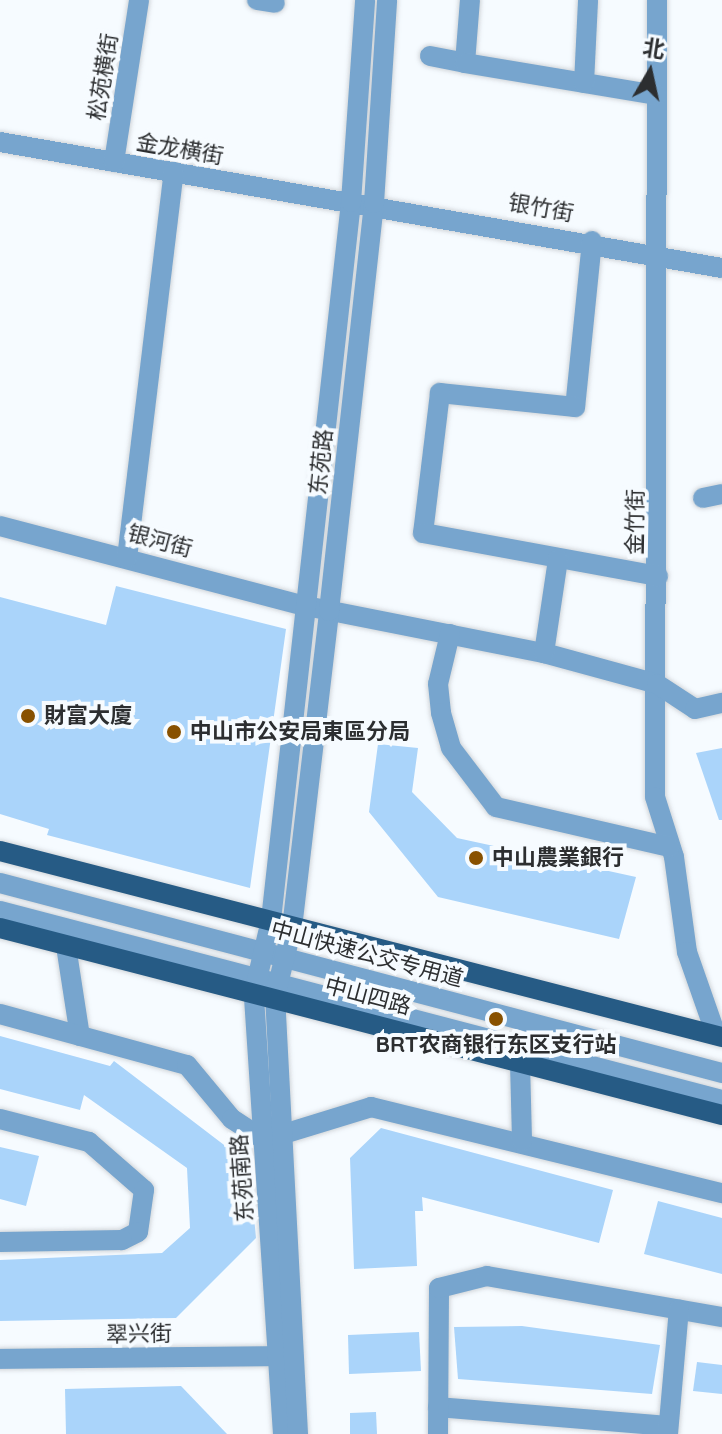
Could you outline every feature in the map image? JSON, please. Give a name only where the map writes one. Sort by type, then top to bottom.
[{"type":"main road","points":[[0,851],[719,1036]]},
{"type":"main road","name":"中山四路","points":[[0,928],[66,946],[277,989],[520,1063],[722,1115]]},
{"type":"street","name":"松苑横街","points":[[114,162],[139,0]]},
{"type":"street","name":"东苑路","points":[[271,920],[351,202],[365,0]]},
{"type":"street","name":"东苑路","points":[[292,928],[374,203],[387,0]]},
{"type":"street","points":[[465,63],[470,0]]},
{"type":"street","points":[[584,83],[588,0]]},
{"type":"street","name":"金竹街","points":[[657,0],[658,576],[655,797],[669,847],[687,952],[719,1036]]},
{"type":"street","points":[[430,56],[656,95]]},
{"type":"street","name":"金龙横街","points":[[0,142],[351,202]]},
{"type":"street","points":[[127,558],[174,172]]},
{"type":"street","name":"银竹街","points":[[351,202],[374,203],[592,241],[722,268]]},
{"type":"street","points":[[592,241],[575,407],[440,393],[423,533],[658,576]]},
{"type":"street","name":"银河街","points":[[0,526],[306,606],[544,653],[657,684],[695,709],[722,703]]},
{"type":"street","points":[[544,653],[558,559]]},
{"type":"street","points":[[450,634],[438,684],[441,713],[451,748],[496,807],[669,847]]},
{"type":"street","name":"中山快速公交专用道","points":[[0,883],[722,1073]]},
{"type":"street","points":[[0,911],[256,985]]},
{"type":"street","name":"东苑南路","points":[[271,920],[256,985],[273,1137],[298,1434]]},
{"type":"street","name":"东苑南路","points":[[283,1434],[273,1137],[277,989],[292,928]]},
{"type":"street","points":[[66,946],[80,1036]]},
{"type":"street","points":[[277,989],[722,1100]]},
{"type":"street","points":[[0,1014],[187,1065],[232,1119],[273,1137],[371,1107],[522,1141],[722,1193]]},
{"type":"street","points":[[520,1063],[522,1141]]},
{"type":"street","points":[[0,1119],[89,1142],[144,1190],[138,1232],[122,1240],[0,1242]]},
{"type":"street","points":[[438,1434],[439,1288],[487,1276],[722,1317]]},
{"type":"street","points":[[438,1407],[667,1430],[679,1309]]},
{"type":"street","name":"翠兴街","points":[[0,1359],[279,1356]]},
{"type":"building","name":"中山市公安局東區分局","points":[[116,586],[286,629],[250,888],[47,835],[49,829],[0,814],[0,597],[106,625]]},
{"type":"building","name":"中山農業銀行","points":[[378,744],[418,748],[412,792],[457,838],[636,877],[619,939],[438,897],[369,812]]},
{"type":"building","points":[[722,748],[722,820],[719,820],[696,753]]},
{"type":"building","points":[[0,1036],[110,1066],[114,1061],[249,1164],[256,1238],[176,1318],[0,1321],[0,1260],[162,1253],[190,1228],[187,1168],[84,1095],[80,1110],[0,1089]]},
{"type":"building","points":[[381,1128],[613,1190],[599,1243],[422,1197],[423,1211],[415,1211],[417,1266],[354,1269],[350,1158]]},
{"type":"building","points":[[0,1147],[39,1156],[26,1206],[0,1199]]},
{"type":"building","points":[[658,1201],[722,1218],[722,1274],[644,1254]]},
{"type":"building","points":[[522,1326],[660,1345],[652,1394],[458,1379],[454,1327]]},
{"type":"building","points":[[419,1332],[421,1371],[349,1374],[348,1335]]},
{"type":"building","points":[[697,1362],[722,1365],[722,1394],[693,1391]]},
{"type":"building","points":[[181,1386],[227,1434],[66,1434],[65,1389]]},
{"type":"building","points":[[376,1412],[377,1434],[350,1434],[350,1413]]},
{"type":"place","name":"財富大廈","points":[[28,716]]},
{"type":"place","name":"中山市公安局東區分局","points":[[174,732]]},
{"type":"place","name":"中山農業銀行","points":[[476,858]]},
{"type":"place","name":"BRT农商银行东区支行站","points":[[496,1019]]}]
